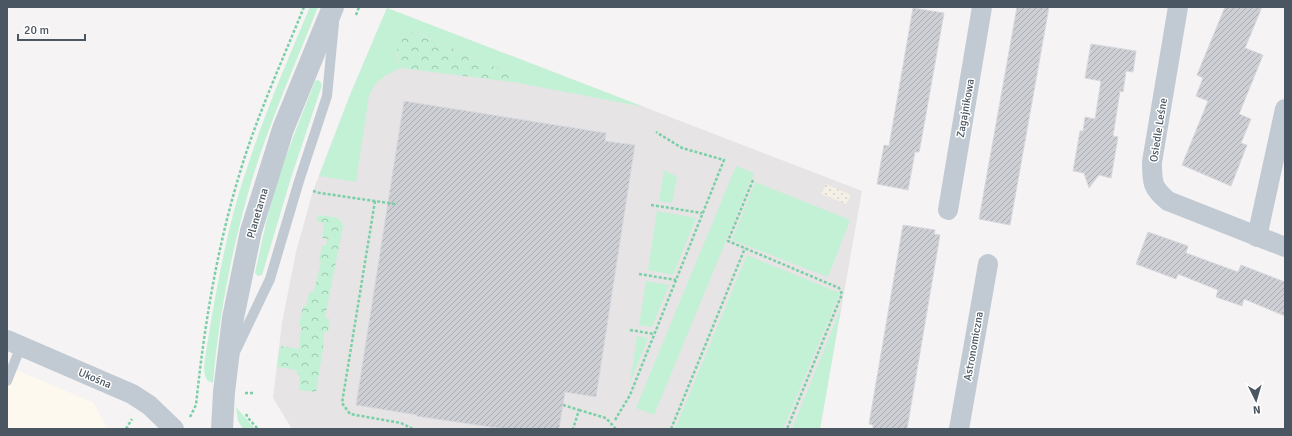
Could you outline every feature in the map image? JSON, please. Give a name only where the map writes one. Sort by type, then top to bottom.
[{"type":"street","name":"Planetarna","points":[[222,429],[226,372],[233,318],[255,216],[284,129],[334,7]]},
{"type":"street","name":"Zagajnikowa","points":[[948,210],[982,7]]},
{"type":"street","name":"Osiedle Leśne","points":[[1178,7],[1152,162],[1154,185],[1158,193],[1168,200],[1285,247]]},
{"type":"street","points":[[1257,237],[1285,109]]},
{"type":"street","name":"Astronomiczna","points":[[959,429],[988,264]]},
{"type":"street","name":"Ukośna","points":[[14,343],[132,394],[149,404],[174,429]]},
{"type":"lane","points":[[226,372],[270,279],[299,180],[328,96],[334,7]]},
{"type":"lane","points":[[7,381],[14,343]]},
{"type":"path","points":[[615,420],[630,395],[724,160],[682,148],[656,132]]},
{"type":"path","points":[[753,180],[728,241],[839,288],[842,294],[787,429]]},
{"type":"path","points":[[310,190],[320,193],[395,204]]},
{"type":"path","points":[[374,201],[342,403],[350,414],[401,423],[413,429]]},
{"type":"path","points":[[651,205],[702,213]]},
{"type":"path","points":[[671,429],[744,248]]},
{"type":"path","points":[[639,274],[676,280]]},
{"type":"path","points":[[630,330],[654,334]]},
{"type":"path","points":[[563,405],[606,418],[616,429]]},
{"type":"path","points":[[573,429],[578,410]]},
{"type":"shaded area","points":[[387,8],[862,191],[820,429],[292,429],[273,398],[282,323],[296,252],[313,191],[350,95]]},
{"type":"shaded area","points":[[7,366],[94,403],[107,429],[7,429]]},
{"type":"green space","points":[[310,7],[318,7],[266,138],[244,207],[227,282],[213,383],[205,377],[205,359],[213,307],[234,209],[260,129]]},
{"type":"green space","points":[[387,8],[644,107],[513,82],[513,75],[417,32],[402,34],[396,56],[401,68],[378,81],[369,95],[356,182],[319,176],[350,95]]},
{"type":"green space","points":[[416,32],[513,75],[513,82],[401,68],[397,51],[401,34]]},
{"type":"green space","points":[[315,81],[320,81],[322,85],[291,178],[262,275],[258,276],[255,273],[275,188]]},
{"type":"green space","points":[[736,166],[754,173],[654,415],[636,408]]},
{"type":"green space","points":[[664,170],[677,177],[672,203],[659,201]]},
{"type":"green space","points":[[755,182],[850,220],[828,277],[732,240]]},
{"type":"green space","points":[[657,211],[696,218],[673,275],[648,270]]},
{"type":"green space","points":[[318,215],[339,218],[338,220],[341,221],[343,226],[325,318],[330,319],[328,332],[324,332],[323,349],[316,392],[299,390],[300,378],[296,370],[277,367],[280,346],[299,349],[301,327],[299,326],[303,306],[306,306],[309,293],[314,291],[321,262],[319,261],[322,246],[325,246],[328,239],[322,238],[324,223],[317,221]]},
{"type":"green space","points":[[747,255],[840,293],[783,429],[675,429]]},
{"type":"green space","points":[[646,281],[669,285],[652,327],[639,325]]},
{"type":"green space","points":[[841,308],[820,429],[792,429]]},
{"type":"green space","points":[[637,336],[648,338],[630,383]]},
{"type":"green space","points":[[236,407],[255,429],[243,429],[238,421]]},
{"type":"sand","points":[[826,184],[851,195],[846,204],[821,194]]},
{"type":"building","points":[[1017,7],[1049,7],[1010,225],[979,219]]},
{"type":"building","points":[[1225,7],[1262,7],[1245,48],[1263,55],[1239,114],[1251,119],[1241,143],[1247,145],[1231,186],[1182,165],[1208,101],[1196,96],[1203,78],[1197,75]]},
{"type":"building","points":[[913,8],[944,13],[919,152],[915,152],[908,190],[877,184],[884,145],[889,146]]},
{"type":"building","points":[[1091,44],[1136,51],[1133,72],[1126,71],[1123,92],[1120,91],[1113,136],[1118,137],[1111,178],[1099,175],[1089,188],[1084,173],[1073,171],[1080,131],[1083,131],[1085,117],[1095,119],[1101,81],[1085,78]]},
{"type":"building","points":[[404,101],[606,133],[605,141],[635,145],[596,397],[565,392],[559,429],[504,429],[416,416],[417,415],[356,405]]},
{"type":"building","points":[[903,225],[935,230],[934,234],[940,235],[907,429],[873,429],[873,425],[869,424]]},
{"type":"building","points":[[1148,232],[1188,246],[1186,253],[1238,272],[1241,265],[1285,282],[1285,316],[1244,299],[1242,306],[1216,297],[1218,290],[1178,274],[1176,279],[1136,264]]}]
